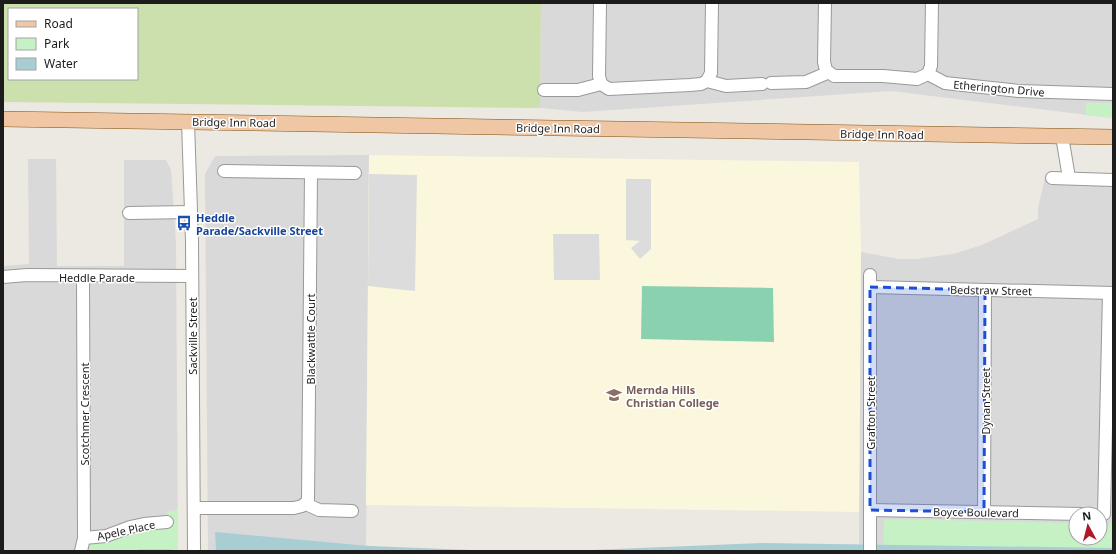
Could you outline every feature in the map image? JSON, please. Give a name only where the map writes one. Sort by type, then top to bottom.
[{"type":"main road","name":"Bridge Inn Road","points":[[3,119],[1113,137]]},
{"type":"street","points":[[600,3],[599,76],[601,84],[605,88],[612,89],[690,85],[708,81],[726,86],[806,82],[815,80],[828,73],[839,77],[883,76],[917,79],[928,74],[931,66],[932,3]]},
{"type":"street","points":[[708,81],[711,72],[712,3]]},
{"type":"street","points":[[825,3],[824,62],[828,73]]},
{"type":"street","name":"Etherington Drive","points":[[928,74],[945,83],[1019,91],[1113,94]]},
{"type":"street","points":[[544,90],[578,90],[601,84]]},
{"type":"street","name":"Sackville Street","points":[[188,122],[192,276],[194,551]]},
{"type":"street","points":[[1062,136],[1069,178]]},
{"type":"street","points":[[224,171],[355,173]]},
{"type":"street","name":"Blackwattle Court","points":[[306,504],[309,498],[311,173]]},
{"type":"street","points":[[1052,178],[1113,180]]},
{"type":"street","points":[[129,213],[190,212]]},
{"type":"street","name":"Heddle Parade","points":[[3,277],[27,275],[83,277],[192,276]]},
{"type":"street","name":"Scotchmer Crescent","points":[[81,551],[84,538],[83,277]]},
{"type":"street","name":"Bedstraw Street","points":[[870,281],[985,290],[1111,293]]},
{"type":"street","name":"Grafton Street","points":[[870,281],[870,551]]},
{"type":"street","name":"Dynan Street","points":[[984,512],[985,290]]},
{"type":"street","points":[[1106,506],[1111,293]]},
{"type":"street","points":[[194,508],[294,508],[306,504],[319,510],[352,512]]},
{"type":"street","name":"Boyce Boulevard","points":[[870,510],[1068,514]]},
{"type":"street","name":"Apele Place","points":[[84,538],[106,536],[137,525],[167,522]]},
{"type":"highlighted area","points":[[870,287],[985,290],[984,512],[870,510]]},
{"type":"shaded area","points":[[541,3],[1113,3],[1113,118],[891,91],[583,112],[540,108]]},
{"type":"shaded area","points":[[369,155],[366,551],[208,551],[205,174],[215,156]]},
{"type":"shaded area","name":"Mernda Hills Christian College","points":[[369,155],[859,162],[861,252],[859,512],[366,505]]},
{"type":"shaded area","points":[[28,159],[56,159],[57,266],[124,266],[124,160],[166,160],[171,170],[176,242],[178,551],[3,551],[3,266],[29,264]]},
{"type":"shaded area","points":[[1046,173],[1113,173],[1113,551],[859,551],[861,252],[899,259],[916,259],[953,254],[982,245],[1038,219],[1038,208]]},
{"type":"shaded area","points":[[369,174],[417,175],[415,291],[368,286]]},
{"type":"shaded area","points":[[626,179],[651,179],[651,249],[640,259],[631,248],[640,241],[626,240]]},
{"type":"shaded area","points":[[553,234],[599,234],[600,280],[554,280]]},
{"type":"green space","points":[[3,3],[541,3],[540,108],[3,102]]},
{"type":"green space","points":[[1086,103],[1113,103],[1113,118],[1086,115]]},
{"type":"green space","points":[[642,286],[773,288],[774,342],[641,339]]},
{"type":"green space","points":[[178,506],[178,551],[89,551],[90,541],[138,530],[158,528],[167,529],[167,511],[174,511]]},
{"type":"green space","points":[[884,519],[1068,523],[1068,546],[1108,546],[1108,524],[1113,524],[1113,551],[883,551]]},
{"type":"water","points":[[215,532],[369,546],[496,551],[216,550]]},
{"type":"water","points":[[762,543],[1113,548],[1113,551],[567,551]]},
{"type":"waterway","points":[[139,551],[171,551]]},
{"type":"place","name":"Heddle Parade/Sackville Street","points":[[184,223]]},
{"type":"place","name":"Mernda Hills Christian College","points":[[614,395]]}]
